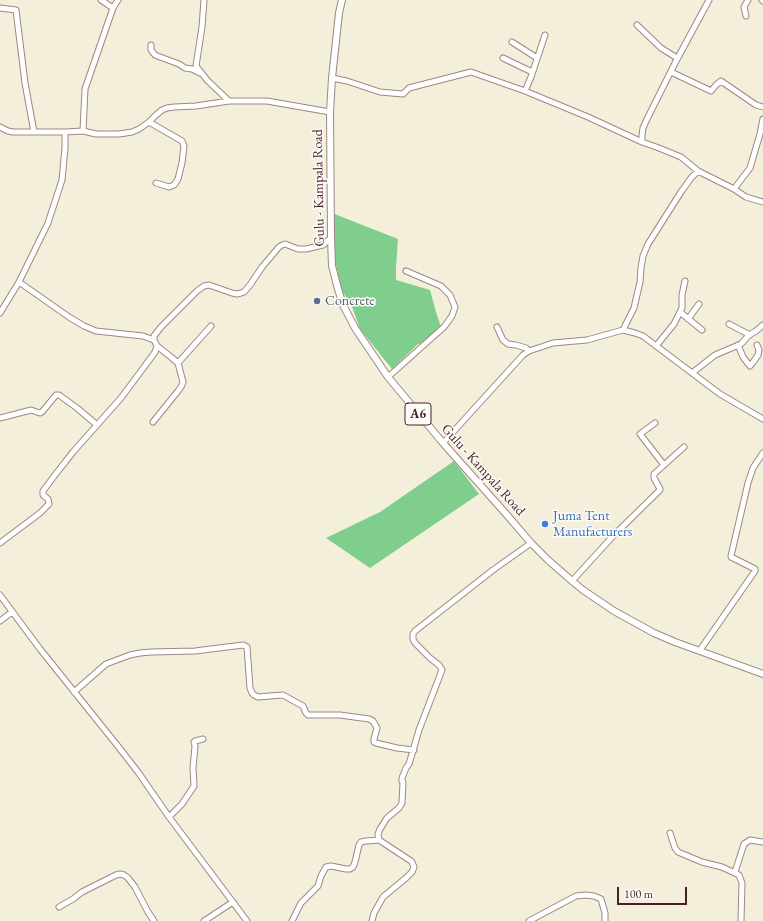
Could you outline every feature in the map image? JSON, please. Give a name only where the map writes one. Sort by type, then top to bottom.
[{"type":"main road","name":"Gulu - Kampala Road","points":[[342,0],[339,13],[332,78],[330,112],[332,266],[343,305],[355,328],[388,377],[443,443],[531,543],[572,581],[614,611],[654,633],[763,674]]},
{"type":"street","points":[[101,0],[113,8]]},
{"type":"street","points":[[83,131],[85,89],[113,8],[118,0]]},
{"type":"street","points":[[204,0],[202,27],[196,66],[229,101]]},
{"type":"street","points":[[642,142],[643,128],[677,58],[709,0]]},
{"type":"street","points":[[746,16],[744,7],[748,0]]},
{"type":"street","points":[[0,8],[16,10],[25,83],[34,132]]},
{"type":"street","points":[[637,26],[661,48],[677,58]]},
{"type":"street","points":[[525,91],[545,35]]},
{"type":"street","points":[[512,42],[537,58]]},
{"type":"street","points":[[152,45],[151,50],[160,57],[201,73]]},
{"type":"street","points":[[503,58],[532,72]]},
{"type":"street","points":[[332,78],[380,92],[403,94],[409,88],[472,72],[525,91],[588,117],[642,142],[681,157],[698,171],[734,189],[746,197],[763,202]]},
{"type":"street","points":[[670,72],[711,92],[721,81],[763,107]]},
{"type":"street","points":[[0,127],[13,132],[83,131],[96,134],[125,133],[139,129],[162,110],[167,108],[196,106],[229,101],[267,101],[330,112]]},
{"type":"street","points":[[734,189],[750,168],[761,135],[763,119]]},
{"type":"street","points":[[149,122],[182,141],[184,146],[178,179],[174,185],[169,187],[156,183]]},
{"type":"street","points":[[0,313],[19,282],[48,224],[62,180],[65,132]]},
{"type":"street","points":[[623,330],[634,308],[640,282],[643,256],[648,244],[681,192],[698,171]]},
{"type":"street","points":[[153,422],[181,387],[183,382],[178,363],[157,346],[154,340],[154,336],[161,327],[197,291],[204,286],[209,285],[238,294],[244,292],[262,267],[282,245],[285,244],[298,249],[306,249],[323,245],[331,238]]},
{"type":"street","points":[[388,377],[444,327],[452,316],[456,307],[450,295],[441,286],[406,271]]},
{"type":"street","points":[[656,346],[674,324],[682,308],[682,295],[685,281]]},
{"type":"street","points":[[19,282],[84,326],[96,331],[137,335],[154,340]]},
{"type":"street","points":[[688,319],[698,304]]},
{"type":"street","points":[[680,312],[702,330]]},
{"type":"street","points":[[729,324],[750,335]]},
{"type":"street","points":[[692,374],[715,355],[741,344],[763,325]]},
{"type":"street","points":[[178,363],[211,326]]},
{"type":"street","points":[[497,327],[503,340],[508,344],[526,348],[529,351]]},
{"type":"street","points":[[443,443],[523,355],[529,351],[552,343],[587,340],[623,330],[643,336],[720,394],[763,418]]},
{"type":"street","points":[[738,345],[743,357],[750,366],[761,353],[757,345]]},
{"type":"street","points":[[0,544],[40,513],[49,504],[48,499],[42,495],[43,491],[63,464],[122,398],[155,352],[157,346]]},
{"type":"street","points":[[0,418],[31,410],[40,414],[56,395],[59,394],[97,425]]},
{"type":"street","points":[[655,423],[640,434],[664,465]]},
{"type":"street","points":[[572,581],[614,535],[660,490],[654,475],[684,447]]},
{"type":"street","points":[[700,650],[755,571],[755,569],[730,556],[753,468],[763,453]]},
{"type":"street","points":[[379,840],[378,834],[380,829],[387,818],[399,808],[402,803],[402,778],[409,764],[419,730],[442,670],[439,665],[415,643],[413,634],[487,575],[531,543]]},
{"type":"street","points":[[0,595],[40,650],[138,772],[169,817],[248,921]]},
{"type":"street","points":[[0,621],[12,612]]},
{"type":"street","points":[[74,692],[106,664],[140,652],[196,651],[243,645],[247,647],[250,688],[254,695],[258,697],[283,695],[303,706],[306,714],[308,715],[340,715],[373,720],[377,728],[374,742],[397,748],[414,750]]},
{"type":"street","points":[[169,817],[182,804],[194,786],[194,742],[204,739]]},
{"type":"street","points":[[670,833],[675,848],[678,852],[702,862],[740,874],[742,883],[741,921]]},
{"type":"street","points":[[292,921],[301,903],[318,886],[326,867],[332,866],[350,869],[353,867],[361,842],[379,840],[411,861],[414,867],[412,872],[406,878],[383,897],[374,913],[372,921]]},
{"type":"street","points":[[735,872],[744,844],[750,840],[763,842]]},
{"type":"street","points":[[59,907],[82,892],[116,874],[120,874],[128,878],[135,887],[154,921]]},
{"type":"street","points":[[529,921],[576,896],[586,895],[601,899],[605,913],[605,921]]},
{"type":"street","points":[[204,921],[233,902]]},
{"type":"green space","points":[[332,213],[398,239],[396,280],[430,290],[441,327],[421,345],[418,344],[392,369],[360,329],[351,304],[342,291],[334,257]]},
{"type":"green space","points":[[454,461],[479,494],[370,568],[326,538],[380,512]]},
{"type":"place","name":"Concrete","points":[[317,301]]},
{"type":"place","name":"Juma Tent Manufacturers","points":[[545,524]]}]
